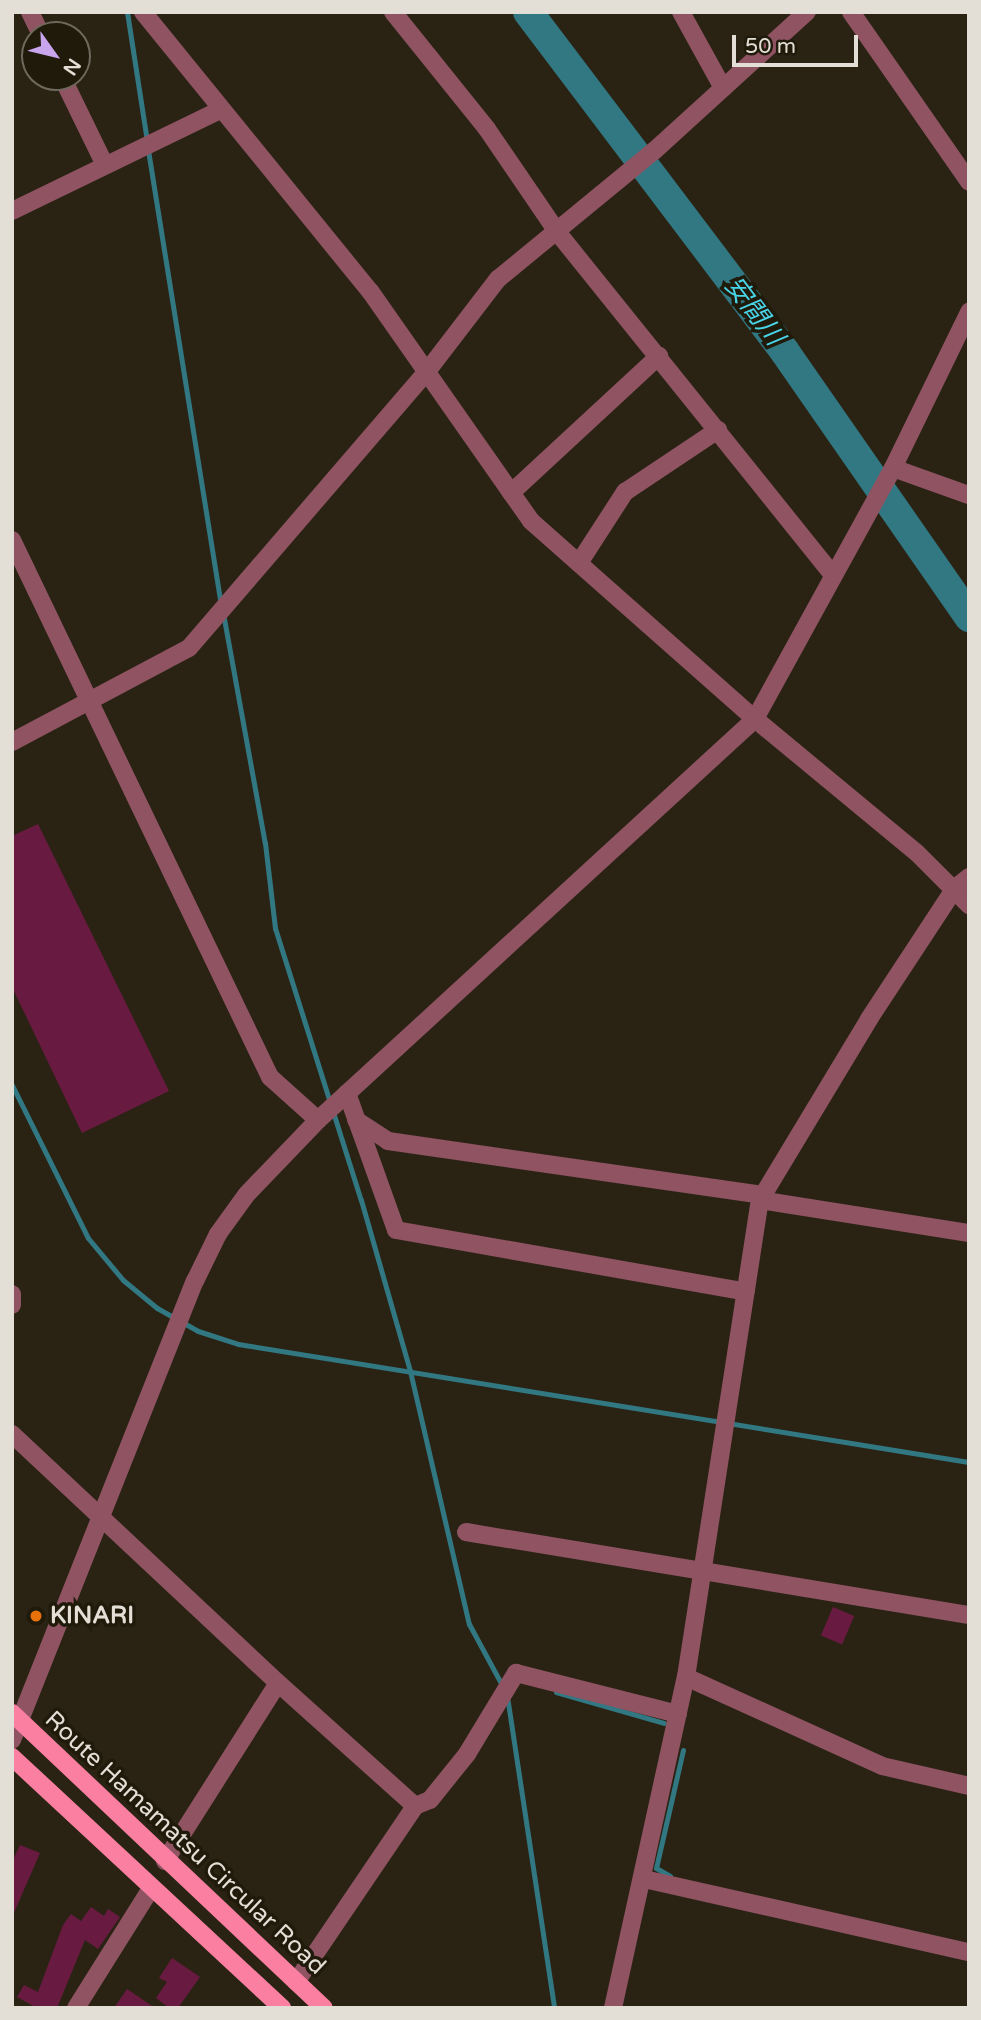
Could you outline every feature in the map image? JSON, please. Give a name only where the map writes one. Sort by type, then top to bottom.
[{"type":"main road","name":"Route Hamamatsu Circular Road","points":[[16,1717],[165,1861],[324,2008]]},
{"type":"main road","points":[[12,1757],[150,1890],[281,2008]]},
{"type":"street","points":[[143,12],[220,110],[370,290],[425,374],[531,520],[755,719],[964,887],[969,905]]},
{"type":"street","points":[[393,12],[487,129],[558,233],[831,573]]},
{"type":"street","points":[[681,12],[723,88]]},
{"type":"street","points":[[12,742],[82,709],[91,698],[189,648],[425,374],[498,279],[558,233],[624,172],[654,151],[807,12]]},
{"type":"street","points":[[851,12],[969,182]]},
{"type":"street","points":[[69,91],[105,165]]},
{"type":"street","points":[[12,211],[220,110]]},
{"type":"street","points":[[12,1740],[16,1717],[102,1520],[175,1331],[218,1234],[247,1194],[320,1117],[755,719],[831,573],[893,468],[969,312]]},
{"type":"street","points":[[511,493],[659,356]]},
{"type":"street","points":[[579,563],[625,492],[718,430]]},
{"type":"street","points":[[893,468],[969,495]]},
{"type":"street","points":[[12,540],[91,698],[91,712],[270,1077],[320,1117]]},
{"type":"street","points":[[613,2008],[644,1879],[686,1676],[705,1572],[762,1198],[964,887]]},
{"type":"street","points":[[343,1096],[356,1120],[396,1230],[746,1292]]},
{"type":"street","points":[[356,1120],[388,1141],[762,1198],[969,1233]]},
{"type":"street","points":[[12,1294],[12,1305]]},
{"type":"street","points":[[12,1434],[278,1683],[415,1806]]},
{"type":"street","points":[[466,1532],[969,1615]]},
{"type":"street","points":[[296,1982],[415,1806],[430,1800],[467,1754],[516,1673],[678,1714]]},
{"type":"street","points":[[686,1676],[882,1766],[969,1786]]},
{"type":"street","points":[[165,1861],[278,1683]]},
{"type":"street","points":[[644,1879],[969,1952]]},
{"type":"street","points":[[76,2008],[150,1890]]},
{"type":"building","points":[[38,824],[169,1091],[82,1133],[12,987],[12,836]]},
{"type":"building","points":[[833,1607],[854,1616],[842,1645],[821,1636]]},
{"type":"building","points":[[20,1845],[40,1853],[13,1915],[12,1862]]},
{"type":"building","points":[[91,1907],[104,1916],[108,1909],[120,1917],[98,1949],[85,1940],[57,2008],[37,2008],[17,1997],[24,1985],[38,1992],[63,1925],[71,1914],[81,1921]]},
{"type":"building","points":[[172,1958],[200,1977],[178,2008],[169,2008],[156,1998],[167,1982],[159,1978]]},
{"type":"building","points":[[127,1989],[155,2008],[114,2008]]},
{"type":"waterway","points":[[127,12],[147,141]]},
{"type":"waterway","name":"安間川","points":[[528,12],[785,352],[969,617]]},
{"type":"waterway","points":[[148,150],[221,604]]},
{"type":"waterway","points":[[223,613],[265,843],[275,928],[361,1200],[410,1371],[469,1624],[503,1687]]},
{"type":"waterway","points":[[12,1085],[88,1238],[123,1280],[157,1308],[198,1331],[238,1344],[969,1462]]},
{"type":"waterway","points":[[556,1692],[664,1723]]},
{"type":"waterway","points":[[507,1696],[554,2008]]},
{"type":"waterway","points":[[670,1876],[656,1868],[683,1750]]},
{"type":"place","name":"KINARI","points":[[36,1616]]}]
